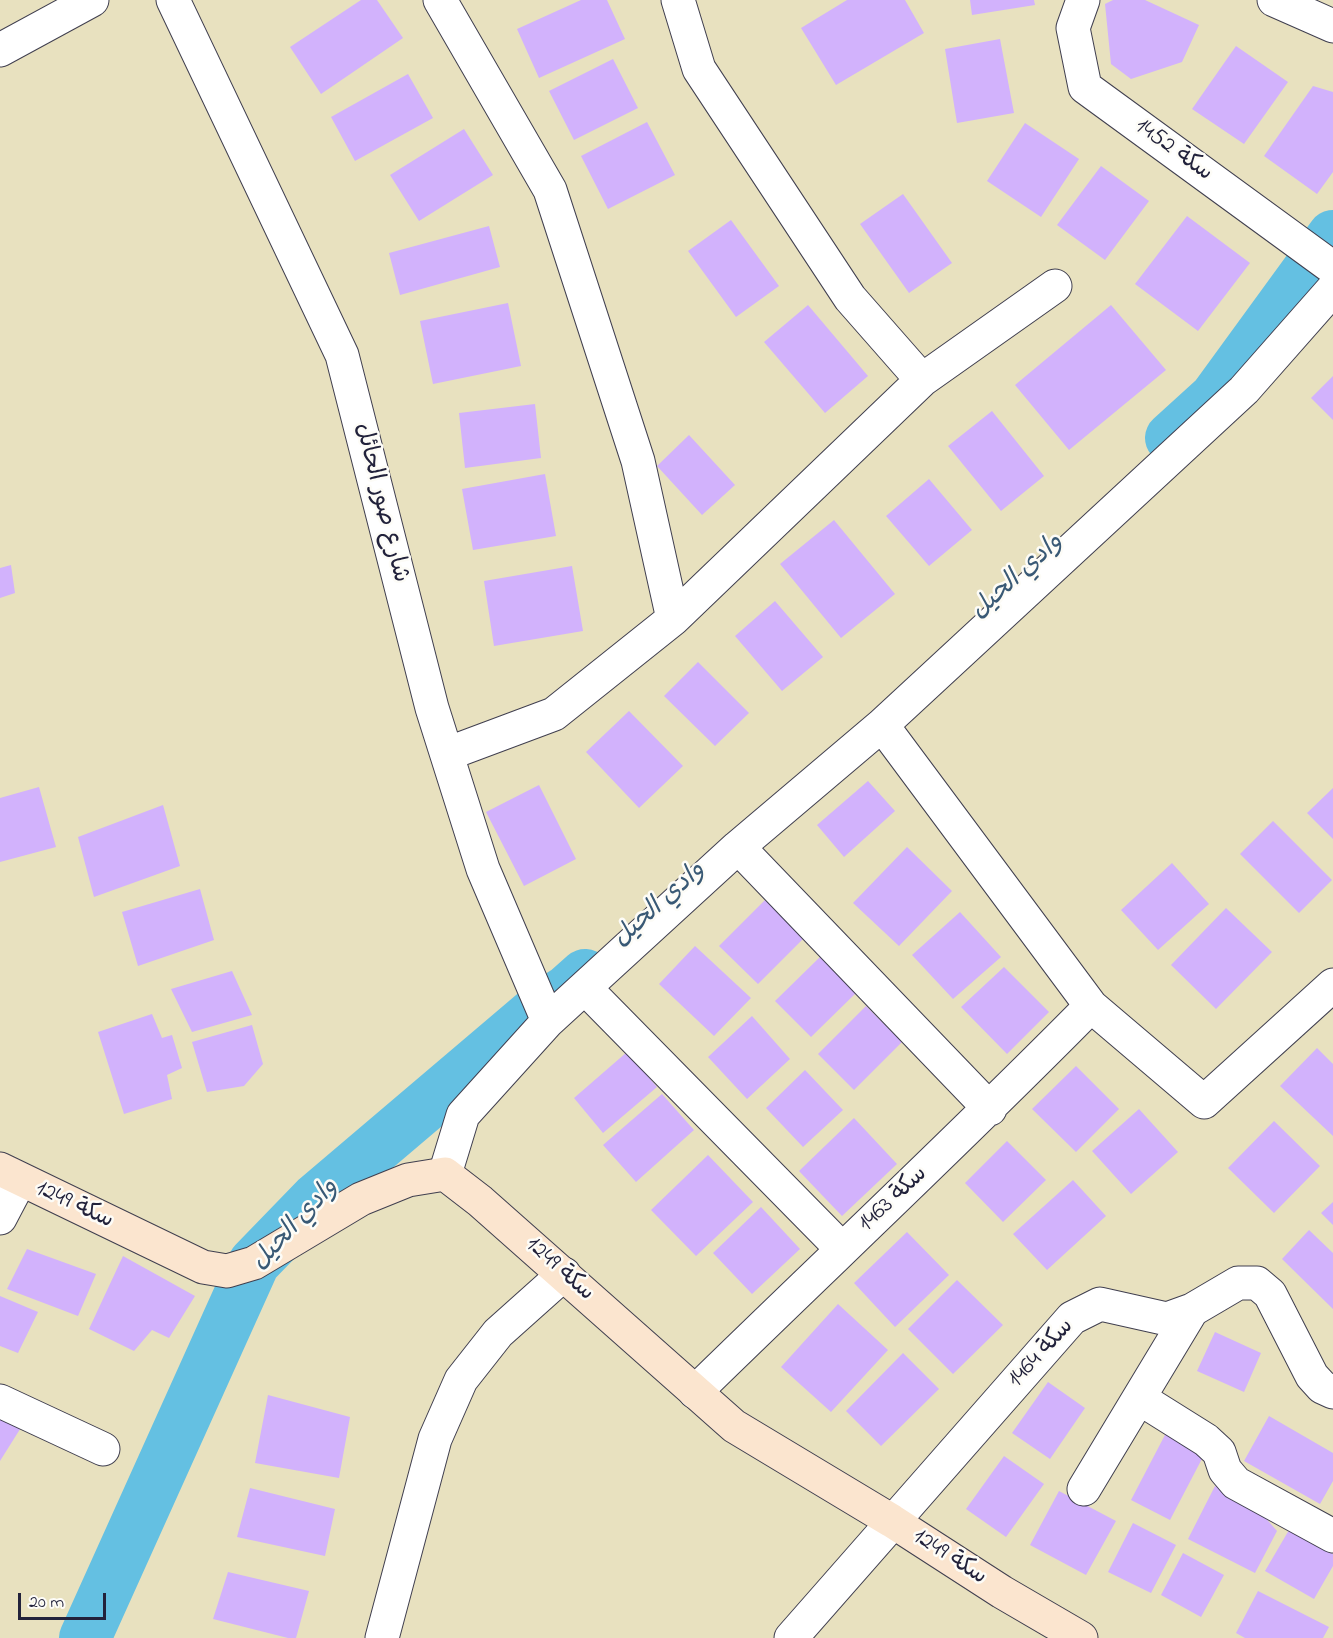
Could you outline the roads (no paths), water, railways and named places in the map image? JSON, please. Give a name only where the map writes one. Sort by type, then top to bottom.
[{"type":"street","points":[[0,50],[92,0]]},
{"type":"street","name":"شارع صور الحائل","points":[[173,0],[342,355],[432,708],[483,869],[548,1021]]},
{"type":"street","points":[[440,0],[550,190],[638,461],[673,619]]},
{"type":"street","points":[[678,0],[699,69],[850,298],[922,380]]},
{"type":"street","name":"سكة 1452","points":[[1083,0],[1073,28],[1084,87],[1333,268]]},
{"type":"street","points":[[1274,0],[1333,26]]},
{"type":"street","points":[[447,754],[555,714],[673,619],[922,380],[1055,286]]},
{"type":"street","points":[[445,1174],[463,1115],[548,1021],[738,846],[882,724],[1244,390],[1333,289]]},
{"type":"street","points":[[882,724],[1091,1006],[1204,1102],[1333,985]]},
{"type":"street","points":[[738,846],[990,1109]]},
{"type":"street","points":[[585,988],[842,1249]]},
{"type":"street","name":"سكة 1463","points":[[694,1392],[990,1109],[1091,1006]]},
{"type":"street","points":[[0,1218],[10,1174]]},
{"type":"street","name":"سكة 1249","points":[[10,1174],[203,1267],[228,1271],[254,1263],[361,1198],[408,1180],[445,1174],[480,1200],[734,1426],[892,1521],[1002,1592],[1081,1638]]},
{"type":"street","points":[[382,1638],[435,1439],[461,1380],[498,1333],[564,1275]]},
{"type":"street","name":"سكة 1464","points":[[791,1638],[1072,1318],[1100,1304],[1167,1319],[1192,1310],[1238,1284],[1257,1283],[1270,1294],[1312,1376],[1322,1387],[1333,1392]]},
{"type":"street","points":[[1084,1489],[1192,1310]]},
{"type":"street","points":[[1139,1398],[1206,1440],[1219,1452],[1225,1470],[1236,1482],[1333,1536]]},
{"type":"street","points":[[0,1401],[103,1449]]},
{"type":"waterway","name":"وادي الحيل","points":[[1171,438],[1215,398],[1333,236]]},
{"type":"waterway","name":"وادي الحيل","points":[[85,1638],[254,1263],[316,1199],[542,1007],[567,991],[585,975]]}]
